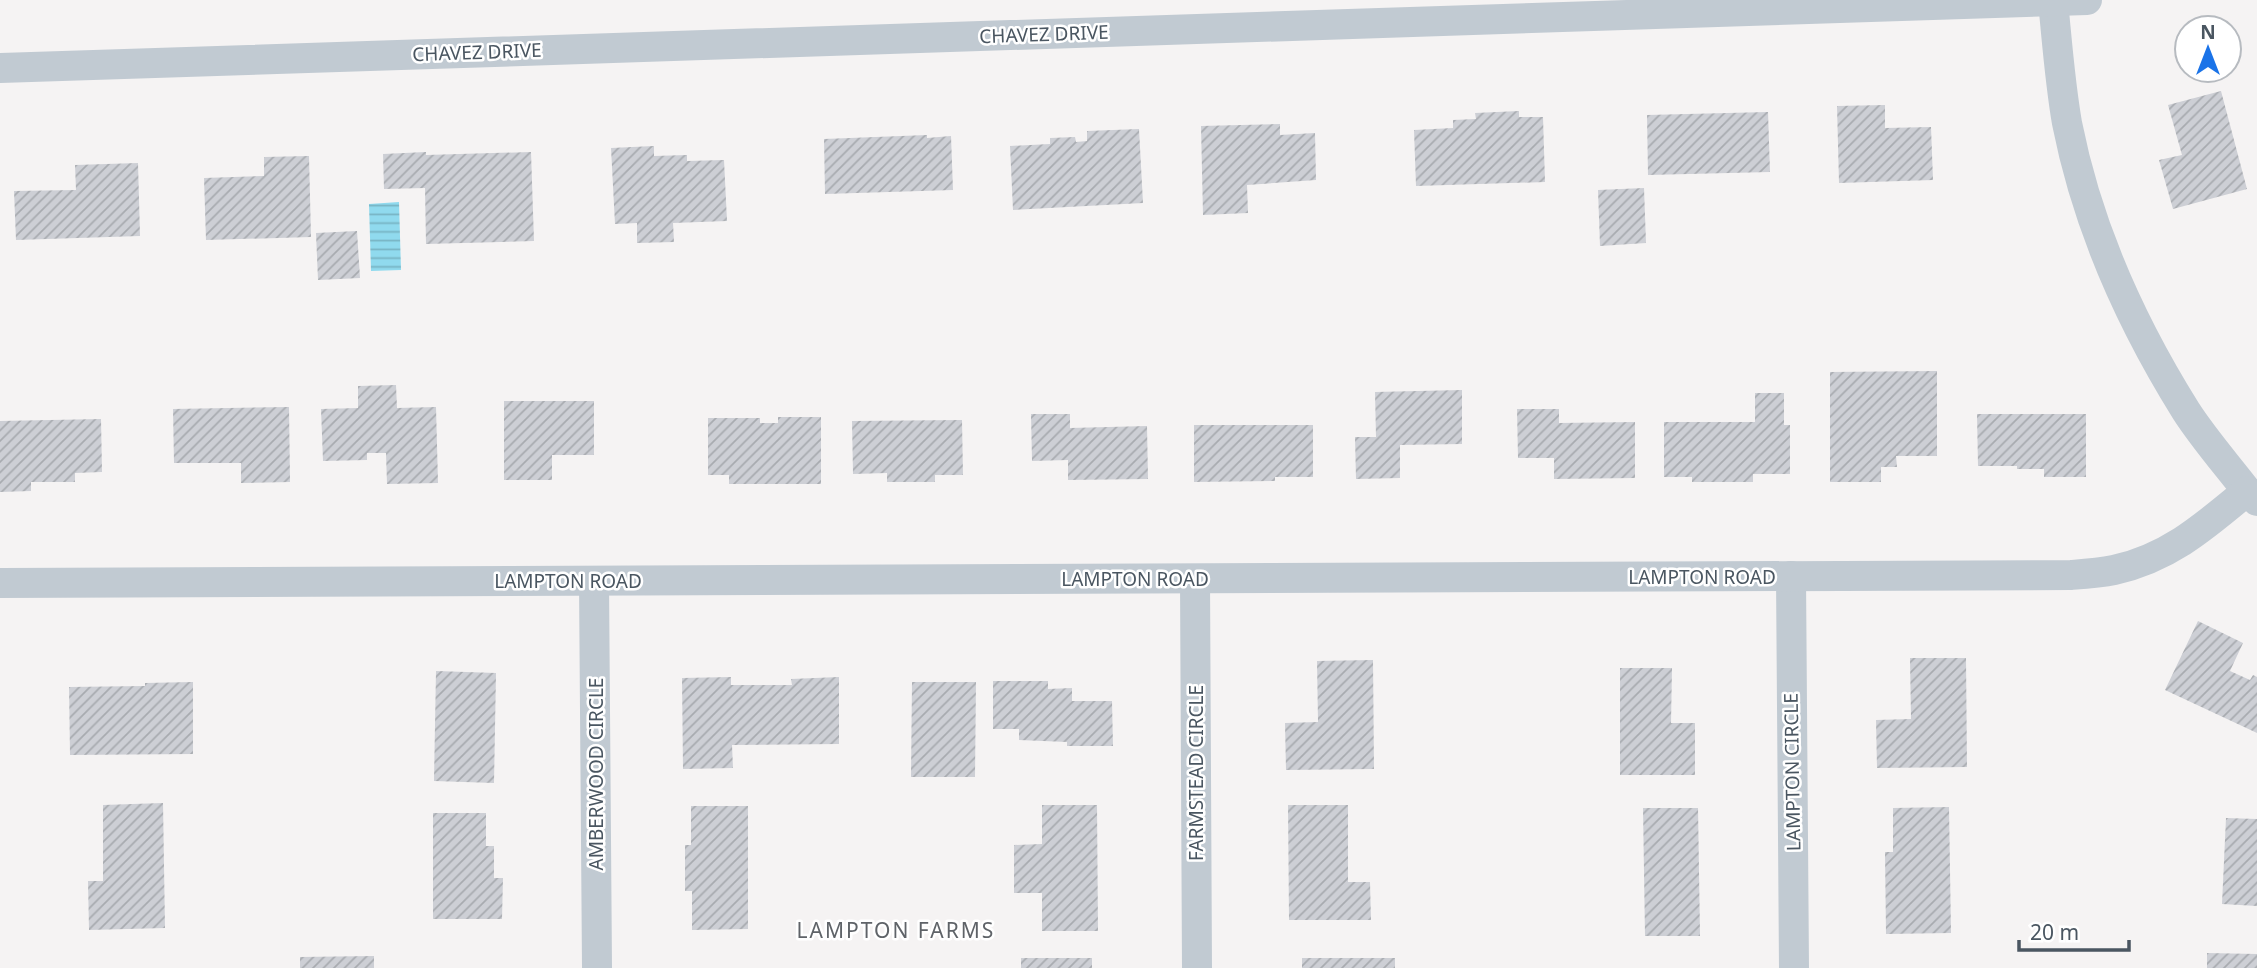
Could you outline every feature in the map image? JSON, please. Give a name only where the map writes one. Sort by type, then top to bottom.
[{"type":"street","name":"CHAVEZ DRIVE","points":[[0,68],[1536,9],[2087,0]]},
{"type":"street","points":[[2053,1],[2067,122],[2085,193],[2110,265],[2143,339],[2188,413],[2252,496]]},
{"type":"street","name":"LAMPTON ROAD","points":[[0,583],[2071,575],[2113,570],[2157,557],[2252,496]]},
{"type":"street","name":"LAMPTON CIRCLE","points":[[1791,576],[1794,968]]},
{"type":"street","name":"FARMSTEAD CIRCLE","points":[[1195,579],[1197,968]]},
{"type":"street","name":"AMBERWOOD CIRCLE","points":[[594,581],[597,968]]},
{"type":"water","points":[[399,202],[401,270],[371,271],[369,204]]},
{"type":"building","points":[[2221,91],[2247,189],[2173,209],[2159,160],[2182,155],[2168,105]]},
{"type":"building","points":[[1885,105],[1885,128],[1931,127],[1933,180],[1839,183],[1837,106]]},
{"type":"building","points":[[1519,111],[1519,117],[1543,117],[1545,182],[1416,186],[1414,130],[1453,128],[1453,120],[1476,119],[1475,113]]},
{"type":"building","points":[[1768,112],[1770,172],[1648,175],[1647,115]]},
{"type":"building","points":[[1280,124],[1280,135],[1315,133],[1316,180],[1247,185],[1248,213],[1203,215],[1201,126]]},
{"type":"building","points":[[1139,129],[1143,203],[1013,210],[1010,146],[1050,144],[1050,138],[1075,137],[1076,142],[1087,141],[1087,131]]},
{"type":"building","points":[[927,135],[927,138],[951,136],[953,190],[825,194],[824,139]]},
{"type":"building","points":[[654,146],[654,156],[687,155],[687,161],[724,160],[727,221],[673,223],[674,242],[637,243],[637,223],[615,224],[611,148]]},
{"type":"building","points":[[426,152],[426,155],[531,152],[534,241],[426,244],[425,188],[384,189],[383,154]]},
{"type":"building","points":[[309,156],[311,237],[206,240],[204,178],[264,176],[264,157]]},
{"type":"building","points":[[138,163],[140,236],[16,240],[14,191],[76,190],[75,165]]},
{"type":"building","points":[[1644,188],[1646,243],[1600,246],[1598,190]]},
{"type":"building","points":[[357,231],[360,278],[318,280],[316,233]]},
{"type":"building","points":[[1937,371],[1937,456],[1896,456],[1897,467],[1881,467],[1881,482],[1830,482],[1830,372]]},
{"type":"building","points":[[396,385],[397,408],[436,407],[438,483],[387,484],[386,453],[367,453],[367,460],[323,461],[321,409],[358,408],[358,386]]},
{"type":"building","points":[[1462,390],[1462,444],[1400,445],[1400,478],[1356,479],[1355,437],[1376,437],[1375,392]]},
{"type":"building","points":[[1755,393],[1784,393],[1784,425],[1790,425],[1790,474],[1753,474],[1753,482],[1692,482],[1692,477],[1664,477],[1664,422],[1755,422]]},
{"type":"building","points":[[504,401],[594,401],[594,455],[552,455],[552,480],[504,480]]},
{"type":"building","points":[[289,407],[290,482],[241,483],[241,463],[174,463],[173,409]]},
{"type":"building","points":[[1517,409],[1559,409],[1559,423],[1635,422],[1635,478],[1554,479],[1554,458],[1518,458]]},
{"type":"building","points":[[1031,414],[1070,414],[1070,428],[1147,426],[1148,479],[1068,480],[1068,460],[1032,461]]},
{"type":"building","points":[[1977,414],[2086,414],[2086,477],[2044,477],[2044,469],[1978,466]]},
{"type":"building","points":[[778,417],[821,417],[821,484],[729,484],[729,475],[708,475],[708,418],[760,418],[760,423],[778,423]]},
{"type":"building","points":[[101,419],[102,472],[75,473],[75,482],[31,482],[31,491],[0,492],[0,421]]},
{"type":"building","points":[[962,420],[963,475],[935,475],[935,482],[887,482],[887,473],[853,474],[852,421]]},
{"type":"building","points":[[1194,425],[1313,425],[1313,477],[1275,477],[1275,481],[1194,482]]},
{"type":"building","points":[[2198,621],[2243,643],[2230,671],[2250,680],[2253,675],[2257,677],[2257,733],[2165,690]]},
{"type":"building","points":[[1910,658],[1966,658],[1967,767],[1877,768],[1876,720],[1911,719]]},
{"type":"building","points":[[1373,660],[1374,769],[1286,770],[1285,723],[1318,722],[1317,661]]},
{"type":"building","points":[[1620,668],[1672,668],[1671,723],[1695,723],[1695,775],[1620,775]]},
{"type":"building","points":[[436,671],[496,673],[494,783],[434,781]]},
{"type":"building","points":[[731,677],[731,685],[792,685],[791,679],[839,677],[839,744],[732,745],[733,768],[683,769],[682,678]]},
{"type":"building","points":[[993,681],[1048,681],[1048,689],[1072,688],[1072,701],[1112,701],[1113,746],[1067,746],[1067,742],[1019,740],[1019,729],[993,729]]},
{"type":"building","points":[[193,682],[193,754],[70,755],[69,687]]},
{"type":"building","points":[[912,682],[976,682],[975,777],[911,777]]},
{"type":"building","points":[[163,803],[165,928],[89,930],[88,881],[103,881],[103,805]]},
{"type":"building","points":[[1042,805],[1097,805],[1098,931],[1042,931],[1042,893],[1014,893],[1014,845],[1042,844]]},
{"type":"building","points":[[1288,805],[1348,805],[1348,882],[1370,882],[1371,920],[1289,920]]},
{"type":"building","points":[[691,806],[748,806],[748,929],[692,930],[692,891],[685,891],[685,845],[691,845]]},
{"type":"building","points":[[1949,807],[1951,933],[1886,934],[1885,852],[1893,852],[1893,808]]},
{"type":"building","points":[[1643,808],[1698,808],[1700,936],[1645,936]]},
{"type":"building","points":[[433,813],[486,813],[486,846],[494,846],[494,878],[503,878],[502,919],[433,919]]},
{"type":"building","points":[[2226,818],[2257,819],[2257,906],[2222,904]]},
{"type":"building","points":[[2207,953],[2257,954],[2257,968],[2207,968]]},
{"type":"building","points":[[374,956],[374,968],[300,968],[300,957]]},
{"type":"building","points":[[1021,958],[1092,958],[1092,968],[1021,968]]},
{"type":"building","points":[[1302,958],[1395,958],[1395,968],[1302,968]]},
{"type":"district","name":"LAMPTON FARMS","points":[[896,930]]}]
